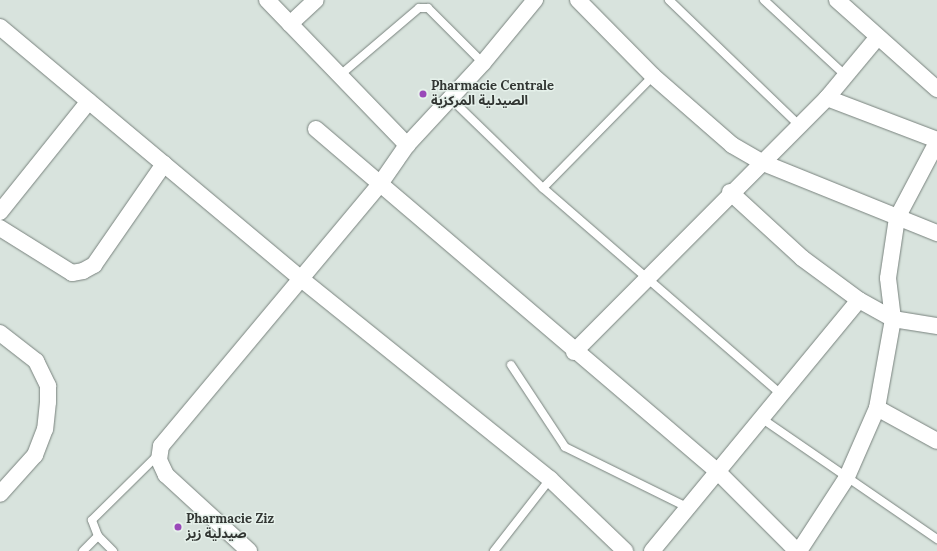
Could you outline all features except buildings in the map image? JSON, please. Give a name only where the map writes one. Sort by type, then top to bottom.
[{"type":"street","points":[[267,0],[407,145]]},
{"type":"street","points":[[290,24],[316,0]]},
{"type":"street","points":[[249,551],[166,474],[159,454],[166,437],[380,184],[407,145],[483,63],[535,0]]},
{"type":"street","points":[[578,0],[653,76],[732,144],[761,162],[937,233]]},
{"type":"street","points":[[836,0],[877,38],[937,89]]},
{"type":"street","points":[[0,27],[300,278],[550,479],[625,551]]},
{"type":"street","points":[[574,352],[647,275],[798,124],[827,98],[877,38]]},
{"type":"street","points":[[316,129],[574,352],[717,471],[798,551],[846,479],[877,408],[893,319],[888,278],[897,218],[937,141],[827,98]]},
{"type":"street","points":[[0,212],[89,102]]},
{"type":"street","points":[[0,228],[72,273],[83,271],[94,265],[164,164]]},
{"type":"street","points":[[730,192],[802,258],[860,300],[893,319],[937,326]]},
{"type":"street","points":[[652,551],[687,506],[782,395],[860,300]]},
{"type":"street","points":[[0,333],[36,361],[48,386],[48,402],[45,429],[35,454],[0,494]]},
{"type":"street","points":[[877,408],[937,441]]},
{"type":"lane","points":[[669,0],[798,124]]},
{"type":"lane","points":[[764,0],[846,76]]},
{"type":"lane","points":[[340,76],[419,8],[428,8],[483,63]]},
{"type":"lane","points":[[543,188],[653,76]]},
{"type":"lane","points":[[451,99],[543,188],[647,275],[782,395]]},
{"type":"lane","points":[[512,366],[565,447],[687,506]]},
{"type":"lane","points":[[761,418],[846,479],[937,539]]},
{"type":"lane","points":[[113,551],[98,536],[92,527],[96,514],[159,454]]},
{"type":"lane","points":[[494,551],[550,479]]},
{"type":"lane","points":[[83,551],[98,536]]},
{"type":"place","name":"Pharmacie Centrale الصيدلية المركزية","points":[[423,94]]},
{"type":"place","name":"Pharmacie Ziz صيدلية زيز","points":[[178,527]]}]
